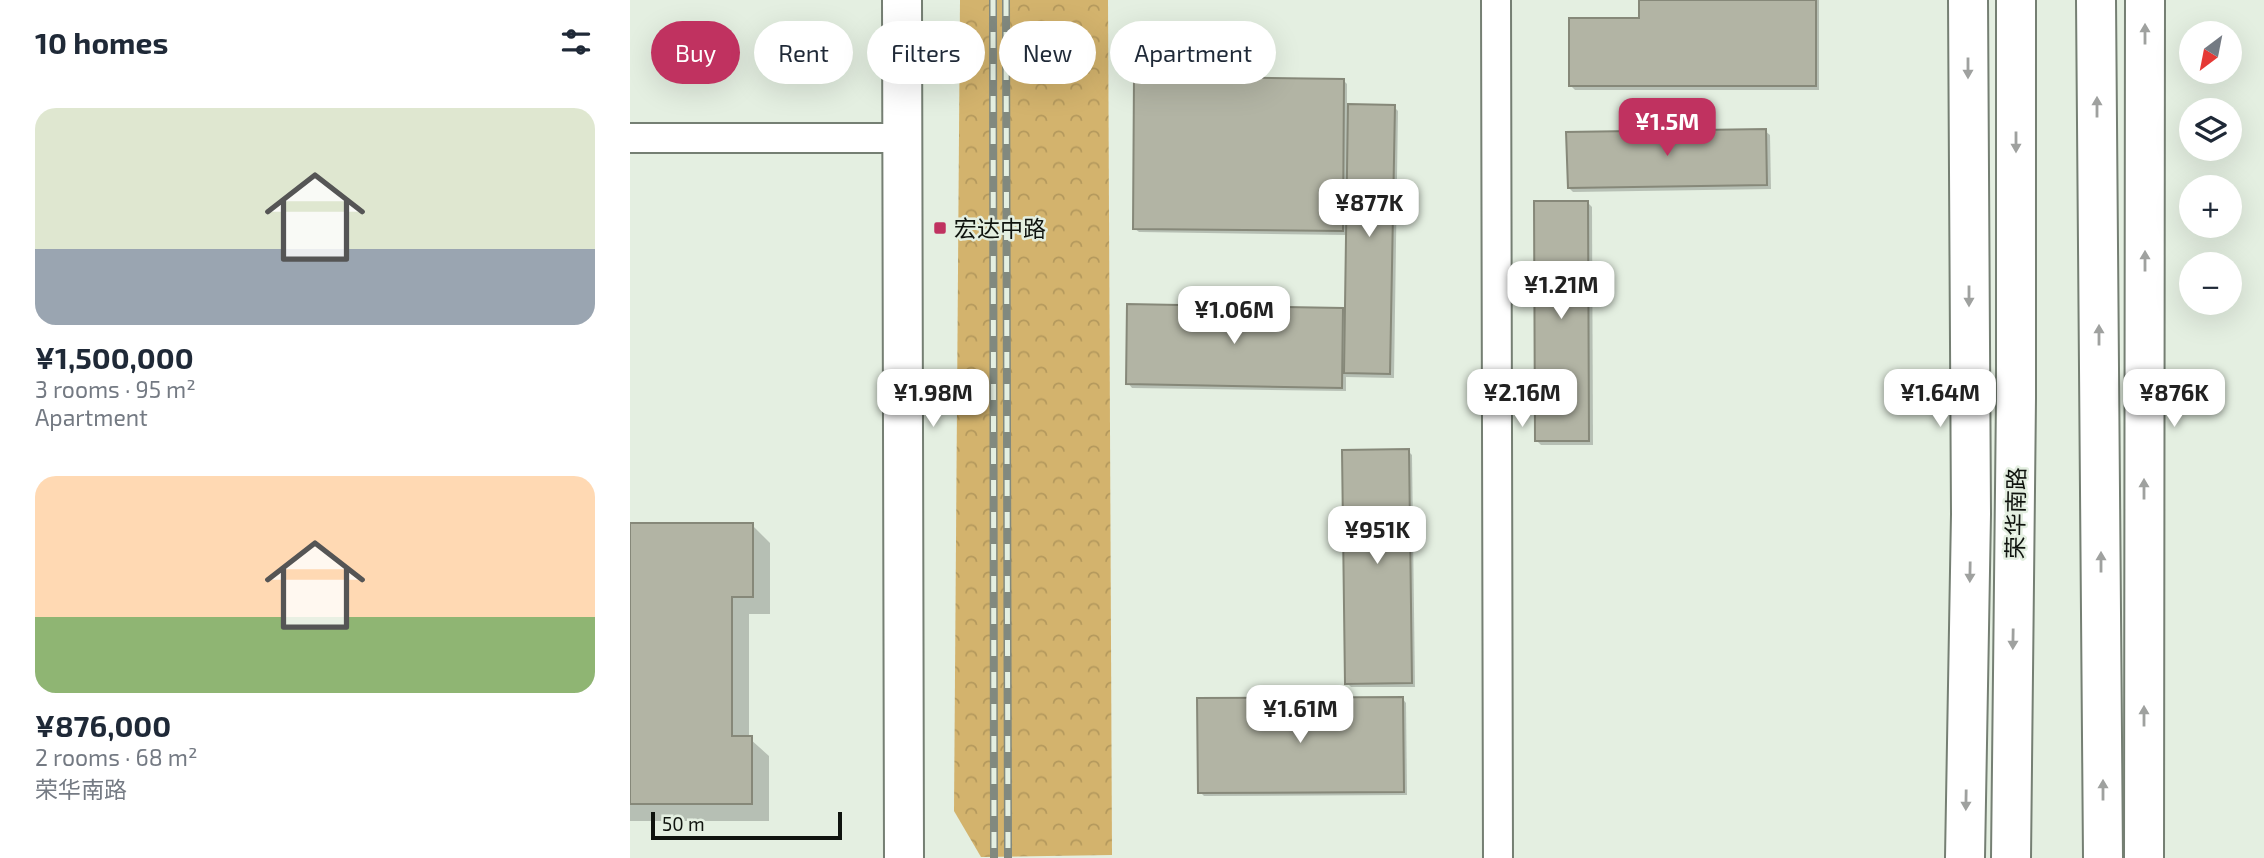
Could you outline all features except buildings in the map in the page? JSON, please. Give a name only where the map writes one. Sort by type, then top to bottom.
[{"type":"street","points":[[902,0],[904,858]]},
{"type":"street","points":[[1496,0],[1498,858]]},
{"type":"street","points":[[1965,858],[1971,514],[1968,0]]},
{"type":"street","name":"荣华南路","points":[[2011,858],[2016,398],[2016,0]]},
{"type":"street","points":[[2096,0],[2103,858]]},
{"type":"street","points":[[2144,858],[2145,0]]},
{"type":"street","points":[[630,138],[903,138]]},
{"type":"street","points":[[1971,514],[2016,398]]},
{"type":"green space","points":[[960,0],[1108,0],[1112,855],[981,857],[954,811],[959,84],[985,84],[985,21],[960,21]]},
{"type":"railway","points":[[993,0],[994,858]]},
{"type":"railway","points":[[1006,0],[1008,858]]},
{"type":"place","name":"宏达中路","points":[[940,228]]}]
